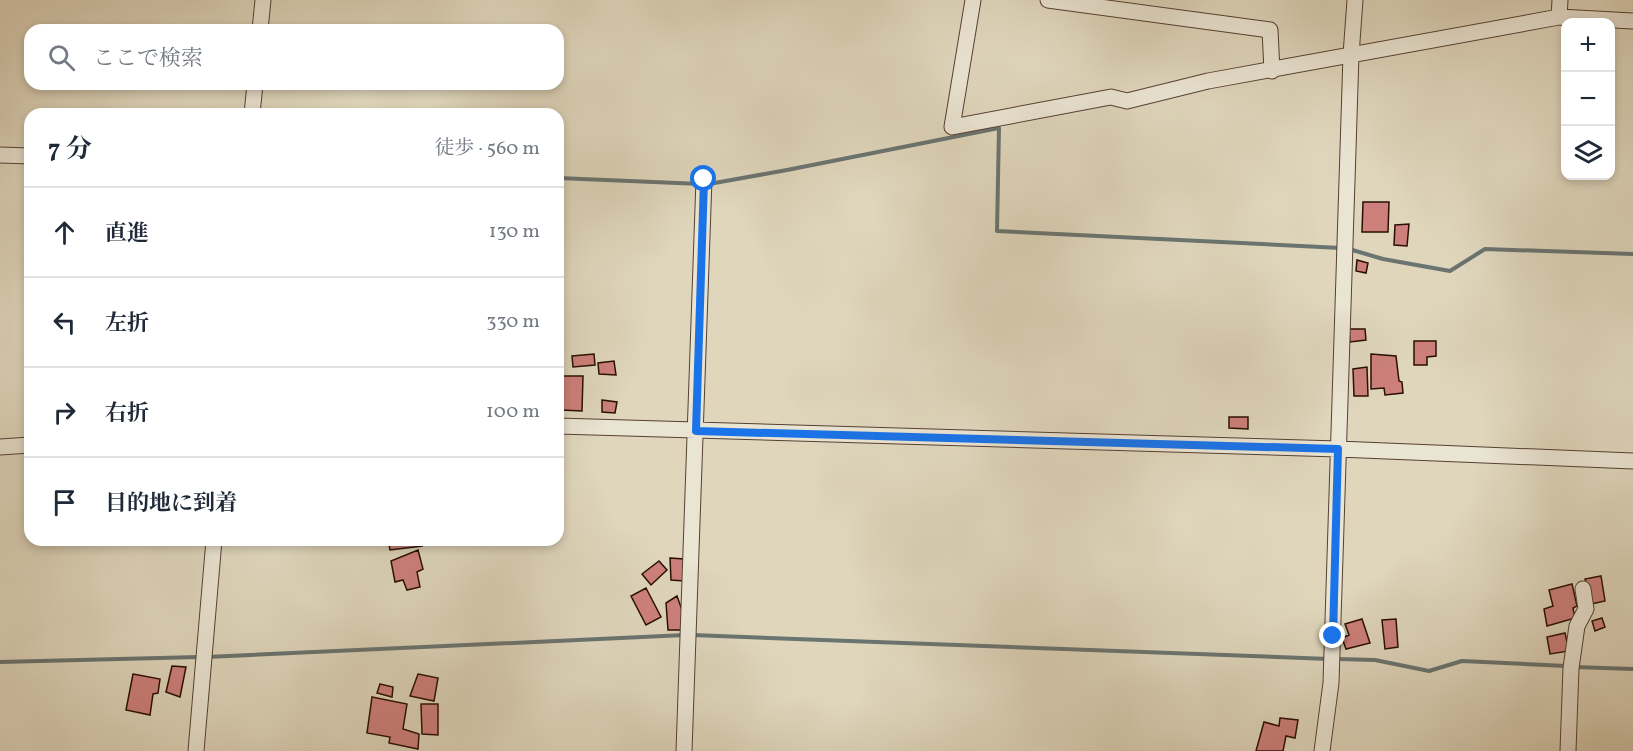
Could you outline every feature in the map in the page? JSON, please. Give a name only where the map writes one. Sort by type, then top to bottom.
[{"type":"street","points":[[261,24],[263,0]]},
{"type":"street","points":[[973,0],[952,126],[1111,97],[1127,101],[1208,81],[1560,17],[1633,21]]},
{"type":"street","points":[[1048,0],[1270,30],[1272,71]]},
{"type":"street","points":[[1322,751],[1331,683],[1351,55],[1355,0]]},
{"type":"street","points":[[1560,0],[1560,17]]},
{"type":"street","points":[[253,108],[254,90]]},
{"type":"street","points":[[0,155],[24,156]]},
{"type":"street","points":[[684,751],[704,179]]},
{"type":"street","points":[[564,426],[1338,449],[1633,461]]},
{"type":"street","points":[[0,447],[24,445]]},
{"type":"street","points":[[196,751],[213,546]]},
{"type":"street","points":[[1568,751],[1571,669],[1577,626],[1586,609],[1583,589]]},
{"type":"building","points":[[1363,202],[1389,202],[1388,232],[1362,232]]},
{"type":"building","points":[[1409,224],[1407,246],[1394,245],[1395,225]]},
{"type":"building","points":[[1357,260],[1368,263],[1366,273],[1356,271]]},
{"type":"building","points":[[1349,329],[1365,329],[1366,340],[1350,342]]},
{"type":"building","points":[[1414,341],[1436,341],[1436,356],[1427,357],[1427,365],[1414,365]]},
{"type":"building","points":[[594,354],[595,365],[573,367],[572,356]]},
{"type":"building","points":[[1371,354],[1396,356],[1403,393],[1385,395],[1384,388],[1371,389]]},
{"type":"building","points":[[614,361],[616,375],[599,374],[598,363]]},
{"type":"building","points":[[1367,367],[1368,396],[1354,396],[1353,369]]},
{"type":"building","points":[[564,376],[583,376],[582,411],[564,410]]},
{"type":"building","points":[[602,400],[617,402],[615,413],[602,412]]},
{"type":"building","points":[[1229,417],[1248,417],[1248,429],[1229,428]]},
{"type":"building","points":[[389,546],[422,546],[390,550]]},
{"type":"building","points":[[418,550],[423,569],[417,572],[420,587],[407,590],[403,580],[395,582],[391,561]]},
{"type":"building","points":[[670,558],[684,559],[684,581],[671,580]]},
{"type":"building","points":[[659,561],[667,570],[651,585],[642,574]]},
{"type":"building","points":[[1601,576],[1605,601],[1591,604],[1585,579]]},
{"type":"building","points":[[1572,584],[1577,606],[1573,608],[1575,618],[1547,626],[1544,609],[1553,606],[1549,590]]},
{"type":"building","points":[[646,588],[661,617],[646,625],[631,596]]},
{"type":"building","points":[[677,596],[682,610],[681,630],[668,630],[666,603]]},
{"type":"building","points":[[1602,618],[1605,627],[1595,631],[1592,621]]},
{"type":"building","points":[[1362,619],[1370,643],[1346,649],[1342,638],[1349,635],[1345,624]]},
{"type":"building","points":[[1396,619],[1398,647],[1385,649],[1382,620]]},
{"type":"building","points":[[1565,633],[1569,651],[1550,654],[1547,637]]},
{"type":"building","points":[[172,666],[186,667],[180,697],[166,692]]},
{"type":"building","points":[[133,674],[160,679],[158,693],[153,694],[150,715],[126,710]]},
{"type":"building","points":[[418,674],[438,678],[434,701],[410,696]]},
{"type":"building","points":[[380,684],[393,687],[392,697],[377,693]]},
{"type":"building","points":[[372,697],[407,704],[403,729],[419,734],[418,749],[389,743],[390,737],[367,733]]},
{"type":"building","points":[[421,704],[438,704],[438,735],[422,734]]},
{"type":"building","points":[[1280,718],[1298,720],[1295,738],[1286,736],[1283,751],[1256,751],[1264,722],[1279,726]]},
{"type":"waterway","points":[[709,184],[999,128],[997,231],[1341,248]]},
{"type":"waterway","points":[[564,178],[701,184]]},
{"type":"waterway","points":[[1349,249],[1383,259],[1450,271],[1485,249],[1633,254]]},
{"type":"waterway","points":[[207,657],[685,635]]},
{"type":"waterway","points":[[692,635],[1329,659]]},
{"type":"waterway","points":[[0,662],[199,657]]},
{"type":"waterway","points":[[1337,659],[1375,660],[1429,671],[1462,661],[1566,666]]},
{"type":"waterway","points":[[1574,667],[1633,669]]},
{"type":"route","points":[[704,179],[696,431],[1338,449],[1333,636]]}]
